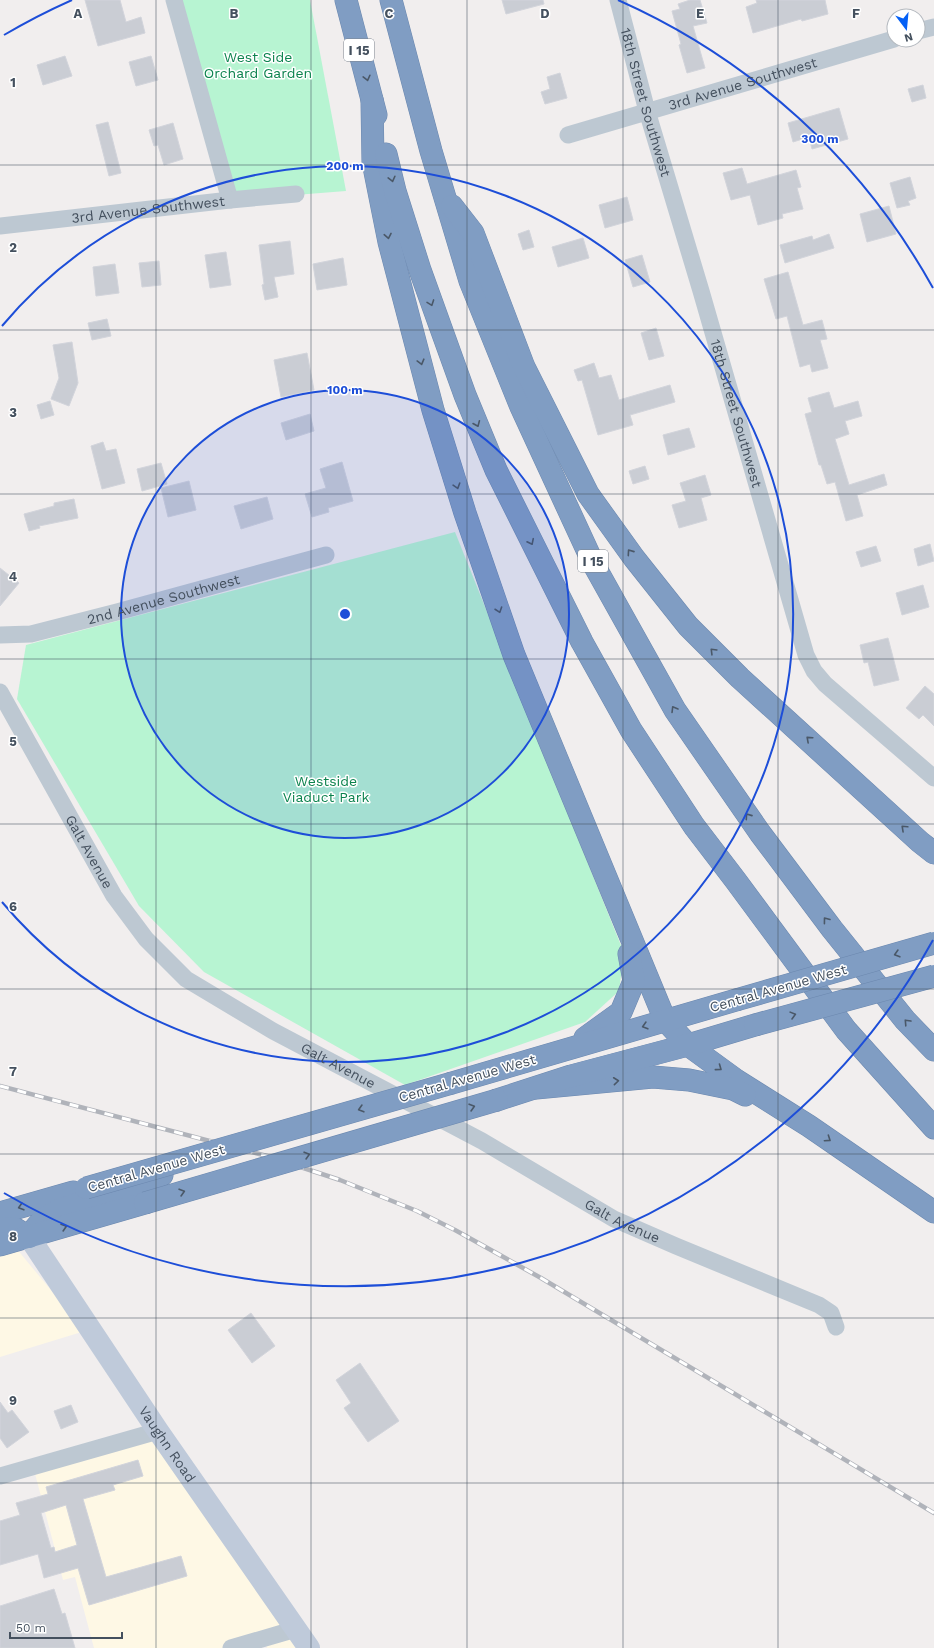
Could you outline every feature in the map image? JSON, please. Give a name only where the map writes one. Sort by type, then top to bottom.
[{"type":"highway","name":"I 15","points":[[346,0],[395,191],[420,270],[465,395],[496,470],[582,642],[631,730],[694,826],[846,1030],[934,1128]]},
{"type":"highway","name":"I 15","points":[[392,0],[444,196],[470,281],[521,407],[594,565],[675,710],[760,833],[832,929],[905,1020],[934,1050]]},
{"type":"highway","points":[[372,100],[373,162],[389,242],[433,410],[465,513],[514,655],[665,1020],[688,1045],[736,1080],[809,1126],[934,1212]]},
{"type":"highway","points":[[444,196],[474,233],[524,367],[588,494],[634,558],[688,626],[735,672],[920,842],[934,853]]},
{"type":"highway","points":[[572,1047],[621,1012],[634,980],[623,920]]},
{"type":"highway","name":"Central Avenue West","points":[[0,1213],[92,1193],[212,1152],[934,943]]},
{"type":"highway","name":"Central Avenue West","points":[[0,1245],[497,1100],[571,1076],[934,976]]},
{"type":"highway","points":[[536,1088],[653,1077],[689,1080],[733,1089],[809,1126]]},
{"type":"highway","points":[[0,1228],[16,1230],[29,1237],[37,1225],[49,1215],[92,1193]]},
{"type":"main road","name":"Vaughn Road","points":[[29,1237],[158,1431],[309,1648]]},
{"type":"street","points":[[174,0],[230,200]]},
{"type":"street","name":"18th Street Southwest","points":[[618,0],[647,111],[701,290],[806,655],[814,671],[824,684],[934,778]]},
{"type":"street","name":"3rd Avenue Southwest","points":[[568,135],[886,41]]},
{"type":"street","name":"3rd Avenue Southwest","points":[[0,226],[296,194]]},
{"type":"street","name":"2nd Avenue Southwest","points":[[0,634],[31,634],[326,555]]},
{"type":"street","name":"Galt Avenue","points":[[0,692],[114,896],[146,939],[186,979],[273,1031],[482,1141],[614,1219],[819,1305],[831,1313],[836,1327]]},
{"type":"street","points":[[0,1476],[158,1431]]},
{"type":"street","points":[[232,1648],[296,1629]]},
{"type":"shaded area","points":[[11,1242],[85,1331],[0,1357],[0,1245]]},
{"type":"shaded area","points":[[158,1431],[309,1648],[267,1648],[264,1639],[231,1648],[94,1648],[75,1577],[63,1580],[33,1466]]},
{"type":"green space","name":"West Side Orchard Garden","points":[[174,0],[310,0],[346,191],[230,200]]},
{"type":"green space","name":"Westside Viaduct Park","points":[[455,532],[624,953],[619,991],[585,1022],[405,1085],[204,972],[139,906],[17,699],[26,645]]},
{"type":"building","points":[[85,0],[120,0],[126,22],[141,17],[145,33],[98,46]]},
{"type":"building","points":[[502,0],[543,0],[544,4],[506,14]]},
{"type":"building","points":[[690,0],[700,0],[707,23],[693,26],[705,68],[687,73],[672,11],[680,9],[678,4]]},
{"type":"building","points":[[756,0],[825,0],[828,14],[802,21],[801,19],[753,33],[746,7],[757,3]]},
{"type":"building","points":[[65,56],[72,76],[43,85],[37,65]]},
{"type":"building","points":[[151,56],[158,80],[136,86],[129,62]]},
{"type":"building","points":[[560,73],[567,98],[545,104],[541,92],[550,89],[547,77]]},
{"type":"building","points":[[923,85],[926,98],[912,102],[908,89]]},
{"type":"building","points":[[839,108],[848,139],[812,149],[809,137],[793,142],[788,123]]},
{"type":"building","points":[[108,122],[121,173],[109,176],[96,125]]},
{"type":"building","points":[[173,123],[183,159],[164,165],[158,145],[154,146],[149,130]]},
{"type":"building","points":[[742,168],[747,184],[796,170],[801,187],[797,188],[803,209],[782,214],[783,218],[758,225],[750,195],[731,200],[723,173]]},
{"type":"building","points":[[910,177],[916,198],[908,201],[910,205],[897,208],[890,183]]},
{"type":"building","points":[[627,197],[633,220],[605,228],[599,205]]},
{"type":"building","points":[[889,206],[896,234],[867,242],[860,214]]},
{"type":"building","points":[[529,230],[534,247],[523,250],[518,234]]},
{"type":"building","points":[[829,234],[834,248],[785,263],[780,245],[812,236],[813,240]]},
{"type":"building","points":[[583,238],[589,258],[558,267],[552,247]]},
{"type":"building","points":[[290,241],[294,274],[274,277],[278,297],[265,300],[262,285],[264,284],[259,245]]},
{"type":"building","points":[[226,252],[231,285],[210,288],[205,255]]},
{"type":"building","points":[[642,255],[650,282],[633,287],[625,260]]},
{"type":"building","points":[[343,258],[347,285],[317,290],[313,264]]},
{"type":"building","points":[[159,261],[161,285],[142,287],[139,263]]},
{"type":"building","points":[[115,264],[119,293],[96,296],[93,267]]},
{"type":"building","points":[[788,272],[803,325],[822,320],[827,339],[820,340],[828,368],[812,372],[810,364],[800,367],[787,316],[776,319],[764,279]]},
{"type":"building","points":[[107,319],[111,336],[92,340],[88,323]]},
{"type":"building","points":[[656,328],[664,356],[649,360],[641,333]]},
{"type":"building","points":[[72,342],[78,383],[69,406],[51,399],[59,378],[53,345]]},
{"type":"building","points":[[307,353],[314,390],[281,397],[274,360]]},
{"type":"building","points":[[594,363],[599,378],[611,375],[619,400],[670,385],[675,402],[630,415],[633,425],[598,435],[582,380],[578,381],[574,370]]},
{"type":"building","points":[[829,392],[834,408],[858,401],[862,416],[845,421],[849,434],[835,439],[849,485],[884,474],[887,485],[857,495],[863,516],[846,521],[835,482],[827,484],[821,465],[819,465],[805,414],[812,412],[808,398]]},
{"type":"building","points":[[50,401],[54,415],[41,419],[37,405]]},
{"type":"building","points":[[310,414],[314,431],[286,440],[281,423]]},
{"type":"building","points":[[689,428],[695,447],[668,455],[663,435]]},
{"type":"building","points":[[103,442],[106,451],[116,449],[125,483],[102,489],[91,446]]},
{"type":"building","points":[[342,462],[353,501],[328,508],[329,512],[312,517],[305,494],[326,488],[320,469]]},
{"type":"building","points":[[161,463],[167,484],[142,491],[137,469]]},
{"type":"building","points":[[645,466],[649,479],[633,484],[629,471]]},
{"type":"building","points":[[705,475],[711,495],[701,498],[707,520],[679,528],[672,505],[686,501],[680,483]]},
{"type":"building","points":[[189,481],[196,510],[168,517],[161,488]]},
{"type":"building","points":[[267,497],[273,519],[241,529],[234,506]]},
{"type":"building","points":[[74,499],[78,518],[39,526],[40,528],[29,531],[24,514],[54,506],[54,503]]},
{"type":"building","points":[[930,544],[934,561],[918,566],[914,549]]},
{"type":"building","points":[[876,546],[881,561],[861,567],[856,552]]},
{"type":"building","points":[[0,568],[19,583],[0,606]]},
{"type":"building","points":[[923,585],[929,607],[902,615],[896,593]]},
{"type":"building","points":[[888,638],[899,680],[874,686],[868,662],[864,663],[860,645]]},
{"type":"building","points":[[925,686],[934,694],[934,726],[923,715],[919,719],[906,708]]},
{"type":"building","points":[[251,1313],[275,1346],[252,1363],[228,1330]]},
{"type":"building","points":[[360,1363],[399,1421],[368,1442],[344,1408],[351,1403],[336,1380]]},
{"type":"building","points":[[0,1402],[8,1413],[12,1410],[29,1432],[7,1448],[0,1438]]},
{"type":"building","points":[[71,1405],[78,1422],[61,1429],[54,1411]]},
{"type":"building","points":[[138,1460],[143,1476],[113,1485],[115,1490],[83,1499],[106,1577],[181,1556],[187,1576],[89,1605],[78,1568],[44,1578],[38,1554],[0,1565],[0,1521],[20,1515],[16,1503],[48,1494],[46,1487]],"holes":[[[66,1505],[77,1545],[55,1552],[54,1547],[51,1548],[41,1513]]]},
{"type":"building","points":[[54,1589],[62,1614],[65,1613],[75,1648],[0,1648],[0,1606]]},
{"type":"railway","points":[[0,1086],[267,1156],[340,1180],[417,1211],[455,1230],[541,1278],[934,1513]]}]
